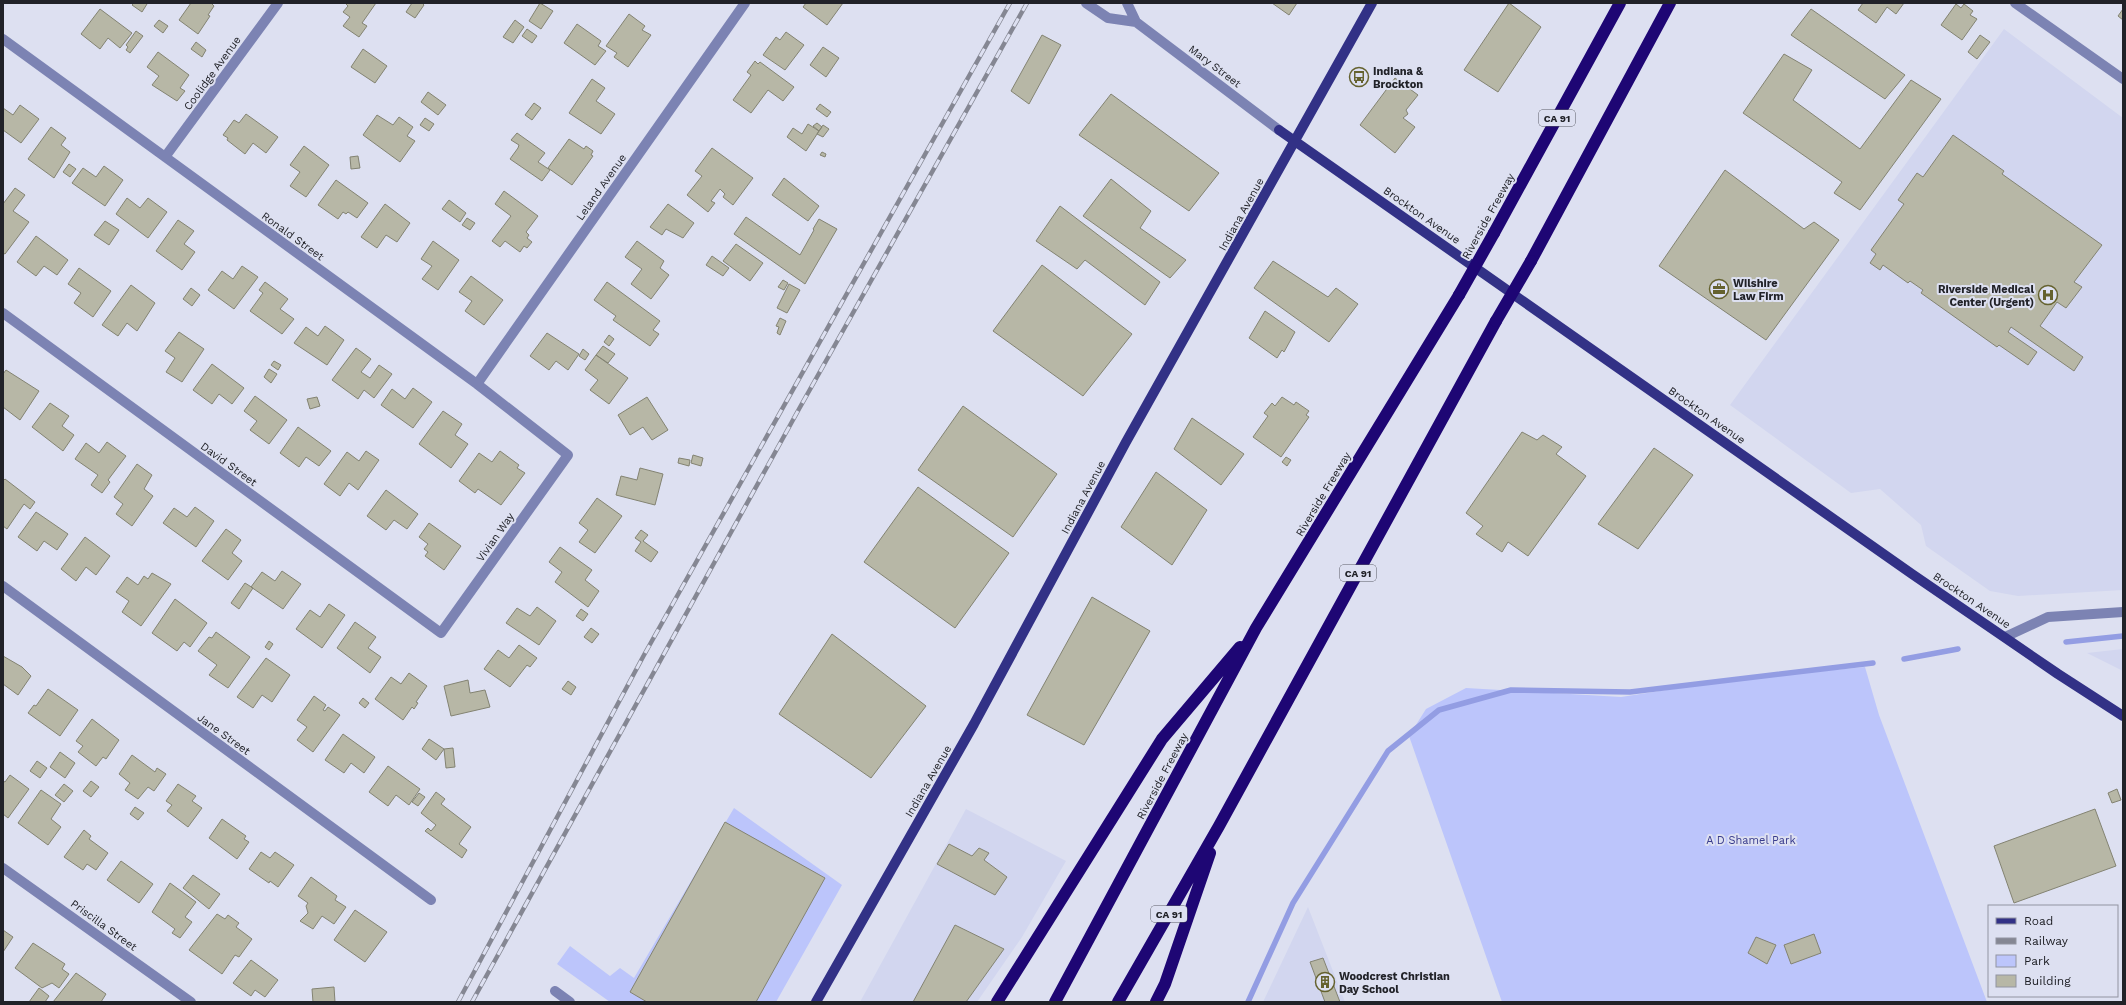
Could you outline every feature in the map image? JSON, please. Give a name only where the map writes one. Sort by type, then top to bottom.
[{"type":"highway","name":"Riverside Freeway","points":[[1055,1002],[1256,628],[1459,295],[1620,3]]},
{"type":"highway","name":"CA 91","points":[[1118,1002],[1219,826],[1496,321],[1531,261],[1670,3]]},
{"type":"highway","points":[[997,1002],[1162,739],[1256,628]]},
{"type":"highway","points":[[1156,1002],[1165,984],[1219,826]]},
{"type":"main road","name":"Indiana Avenue","points":[[816,1002],[974,724],[1126,442],[1372,3]]},
{"type":"main road","name":"Brockton Avenue","points":[[1279,130],[1863,540],[2058,674],[2123,716]]},
{"type":"street","name":"Coolidge Avenue","points":[[165,157],[278,3]]},
{"type":"street","name":"Leland Avenue","points":[[477,384],[745,3]]},
{"type":"street","name":"Mary Street","points":[[1086,3],[1108,18],[1136,22]]},
{"type":"street","name":"Mary Street","points":[[1127,3],[1136,22],[1279,130]]},
{"type":"street","points":[[2015,3],[2123,79]]},
{"type":"street","name":"Ronald Street","points":[[3,39],[477,384],[568,454]]},
{"type":"street","name":"David Street","points":[[3,313],[441,633]]},
{"type":"street","name":"Vivian Way","points":[[441,633],[568,454]]},
{"type":"street","name":"Jane Street","points":[[3,586],[431,900]]},
{"type":"street","points":[[2005,637],[2048,617],[2123,612]]},
{"type":"street","name":"Priscilla Street","points":[[3,868],[191,1002]]},
{"type":"street","points":[[555,991],[570,1002]]},
{"type":"shaded area","points":[[2004,29],[2123,118],[2123,590],[2018,596],[1990,591],[1926,546],[1921,525],[1880,489],[1851,493],[1730,405]]},
{"type":"shaded area","points":[[2123,649],[2123,671],[2087,653]]},
{"type":"shaded area","points":[[966,809],[1066,861],[1022,937],[977,1002],[860,1002]]},
{"type":"shaded area","points":[[1308,907],[1345,1002],[1263,1002]]},
{"type":"green space","name":"A D Shamel Park","points":[[1865,667],[1879,715],[1987,1002],[1502,1002],[1409,736],[1426,709],[1466,688],[1621,697],[1738,679]]},
{"type":"green space","points":[[734,808],[842,885],[776,1002],[610,1002],[557,964],[570,946],[610,976],[620,968],[634,978]]},
{"type":"building","points":[[134,3],[147,4],[142,12],[132,5]]},
{"type":"building","points":[[191,3],[211,3],[214,6],[208,15],[210,16],[198,34],[179,20]]},
{"type":"building","points":[[345,3],[376,3],[362,23],[367,26],[359,37],[343,26],[350,17],[343,12],[348,6]]},
{"type":"building","points":[[412,3],[422,3],[424,5],[415,18],[406,12]]},
{"type":"building","points":[[540,3],[553,11],[541,29],[529,21]]},
{"type":"building","points":[[806,3],[843,3],[827,25],[803,7]]},
{"type":"building","points":[[1272,3],[1297,3],[1289,15]]},
{"type":"building","points":[[1509,3],[1541,27],[1498,92],[1464,70]]},
{"type":"building","points":[[1863,3],[1904,3],[1896,14],[1887,7],[1876,23],[1858,10]]},
{"type":"building","points":[[1956,4],[1961,8],[1964,4],[1973,11],[1970,15],[1977,19],[1962,40],[1941,25]]},
{"type":"building","points":[[100,9],[132,33],[120,48],[108,38],[100,49],[81,34]]},
{"type":"building","points":[[1811,9],[1905,75],[1885,99],[1791,35]]},
{"type":"building","points":[[2123,9],[2123,20],[2118,16]]},
{"type":"building","points":[[629,14],[645,26],[642,30],[651,35],[628,67],[614,57],[617,53],[606,46]]},
{"type":"building","points":[[159,20],[168,26],[163,33],[154,26]]},
{"type":"building","points":[[515,20],[524,27],[513,43],[503,37]]},
{"type":"building","points":[[577,24],[601,41],[598,46],[606,51],[595,65],[564,43]]},
{"type":"building","points":[[527,29],[537,36],[532,43],[522,36]]},
{"type":"building","points":[[136,31],[143,36],[130,53],[126,50],[128,47],[126,45]]},
{"type":"building","points":[[786,32],[804,45],[785,70],[763,55],[776,37],[780,40]]},
{"type":"building","points":[[1042,35],[1061,45],[1029,104],[1011,91]]},
{"type":"building","points":[[1980,35],[1990,42],[1977,59],[1968,52]]},
{"type":"building","points":[[196,42],[206,50],[202,57],[191,49]]},
{"type":"building","points":[[823,47],[839,58],[826,77],[810,65]]},
{"type":"building","points":[[363,49],[387,66],[375,83],[351,67]]},
{"type":"building","points":[[158,52],[189,75],[180,88],[185,91],[177,101],[152,85],[159,76],[147,67]]},
{"type":"building","points":[[1784,54],[1812,70],[1793,100],[1860,149],[1911,80],[1941,99],[1860,210],[1834,193],[1842,182],[1743,113]]},
{"type":"building","points":[[755,61],[758,64],[760,62],[794,87],[783,101],[768,90],[751,113],[733,100],[751,75],[747,72]]},
{"type":"building","points":[[1395,78],[1418,95],[1406,110],[1408,114],[1403,118],[1415,127],[1395,153],[1360,125]]},
{"type":"building","points":[[592,79],[605,88],[596,101],[615,114],[601,134],[569,113]]},
{"type":"building","points":[[428,92],[446,105],[438,115],[421,102]]},
{"type":"building","points":[[1111,94],[1219,173],[1189,211],[1079,135]]},
{"type":"building","points":[[534,103],[541,108],[532,120],[525,115]]},
{"type":"building","points":[[820,104],[831,112],[827,117],[816,109]]},
{"type":"building","points":[[20,105],[39,119],[21,143],[3,130],[3,108],[13,115]]},
{"type":"building","points":[[246,114],[278,137],[266,153],[253,143],[245,154],[223,135],[234,120],[239,123]]},
{"type":"building","points":[[377,115],[393,125],[399,117],[413,127],[407,136],[415,141],[400,162],[363,135]]},
{"type":"building","points":[[425,118],[434,124],[429,131],[420,125]]},
{"type":"building","points":[[817,123],[822,127],[819,131],[813,126]]},
{"type":"building","points":[[808,124],[819,131],[806,151],[787,137],[793,128],[802,134]]},
{"type":"building","points":[[823,125],[829,129],[823,137],[817,134]]},
{"type":"building","points":[[51,127],[66,138],[61,145],[70,152],[54,178],[28,159]]},
{"type":"building","points":[[517,133],[545,153],[538,162],[550,170],[542,181],[510,159],[519,145],[511,140]]},
{"type":"building","points":[[1953,135],[2004,171],[2002,174],[2102,245],[2074,282],[2082,287],[2066,308],[2057,302],[2040,326],[2083,357],[2074,371],[2011,327],[2008,332],[2037,352],[2028,365],[1999,345],[1997,347],[1921,293],[1923,290],[1910,281],[1908,283],[1883,265],[1880,270],[1870,263],[1876,254],[1871,250],[1904,204],[1898,200],[1917,173],[1923,177]]},
{"type":"building","points":[[569,139],[584,149],[586,146],[593,151],[591,155],[593,156],[572,185],[548,168]]},
{"type":"building","points":[[304,146],[329,165],[306,197],[290,186],[300,172],[290,165]]},
{"type":"building","points":[[712,148],[753,178],[733,205],[723,197],[725,194],[720,189],[711,201],[715,203],[708,212],[687,195],[702,176],[695,171]]},
{"type":"building","points":[[822,152],[826,154],[825,157],[820,155]]},
{"type":"building","points":[[358,156],[360,168],[351,169],[350,157]]},
{"type":"building","points":[[69,164],[76,169],[70,177],[63,172]]},
{"type":"building","points":[[104,166],[123,180],[105,206],[72,183],[83,168],[96,177]]},
{"type":"building","points":[[1725,170],[1804,229],[1814,222],[1839,240],[1766,340],[1659,266]]},
{"type":"building","points":[[784,178],[819,206],[808,221],[772,195]]},
{"type":"building","points":[[1111,179],[1151,211],[1140,228],[1186,260],[1170,278],[1083,216]]},
{"type":"building","points":[[336,180],[368,203],[357,218],[348,212],[346,214],[343,212],[338,219],[318,205]]},
{"type":"building","points":[[15,188],[25,195],[13,211],[29,222],[5,254],[3,253],[3,204]]},
{"type":"building","points":[[504,191],[538,216],[526,232],[529,235],[527,238],[532,242],[527,248],[524,246],[520,252],[505,241],[500,247],[492,241],[511,216],[495,204]]},
{"type":"building","points":[[127,198],[140,208],[148,198],[167,212],[148,238],[116,214]]},
{"type":"building","points":[[449,200],[466,213],[460,222],[442,209]]},
{"type":"building","points":[[385,204],[410,223],[397,242],[386,235],[377,248],[361,237]]},
{"type":"building","points":[[668,204],[694,223],[683,238],[666,229],[662,235],[650,227]]},
{"type":"building","points":[[1060,206],[1160,282],[1145,305],[1085,260],[1077,269],[1036,241]]},
{"type":"building","points":[[746,217],[800,255],[819,219],[837,229],[805,284],[734,234]]},
{"type":"building","points":[[467,218],[475,223],[470,230],[462,225]]},
{"type":"building","points":[[178,220],[194,231],[184,244],[195,252],[182,270],[156,251]]},
{"type":"building","points":[[105,221],[119,230],[109,245],[94,235]]},
{"type":"building","points":[[36,236],[68,260],[57,275],[44,266],[36,276],[17,262]]},
{"type":"building","points":[[433,241],[459,260],[438,290],[422,279],[432,266],[421,259]]},
{"type":"building","points":[[637,241],[664,261],[660,268],[669,275],[651,299],[631,284],[642,269],[625,257]]},
{"type":"building","points":[[736,244],[763,263],[750,281],[723,261]]},
{"type":"building","points":[[712,256],[729,268],[723,276],[706,265]]},
{"type":"building","points":[[1273,261],[1328,297],[1336,288],[1358,304],[1329,342],[1254,288]]},
{"type":"building","points":[[1042,265],[1132,334],[1083,396],[993,331]]},
{"type":"building","points":[[242,266],[258,277],[234,309],[208,290],[222,271],[233,279]]},
{"type":"building","points":[[79,268],[111,291],[93,317],[74,303],[81,293],[68,284]]},
{"type":"building","points":[[471,276],[503,300],[484,325],[465,311],[472,301],[459,292]]},
{"type":"building","points":[[783,280],[788,283],[784,290],[778,287]]},
{"type":"building","points":[[265,282],[288,299],[280,309],[294,319],[282,334],[250,311],[263,293],[259,290]]},
{"type":"building","points":[[607,282],[660,321],[653,330],[659,334],[650,346],[613,320],[616,316],[594,300]]},
{"type":"building","points":[[789,284],[800,290],[787,313],[777,308]]},
{"type":"building","points":[[131,285],[155,303],[137,331],[127,323],[118,336],[102,325]]},
{"type":"building","points":[[191,288],[200,295],[192,306],[183,299]]},
{"type":"building","points":[[1265,311],[1295,332],[1284,352],[1282,350],[1277,358],[1249,338]]},
{"type":"building","points":[[780,318],[786,321],[780,335],[777,333],[779,327],[776,326]]},
{"type":"building","points":[[325,326],[344,340],[327,365],[294,343],[306,327],[318,336]]},
{"type":"building","points":[[179,332],[204,349],[182,382],[166,372],[175,358],[165,351]]},
{"type":"building","points":[[547,333],[579,354],[568,370],[556,361],[549,370],[530,356]]},
{"type":"building","points":[[609,335],[614,339],[609,346],[604,342]]},
{"type":"building","points":[[603,346],[615,354],[608,363],[596,355]]},
{"type":"building","points":[[356,348],[371,359],[361,372],[370,378],[379,365],[392,374],[374,398],[364,390],[358,399],[332,380]]},
{"type":"building","points":[[583,349],[589,354],[585,360],[579,356]]},
{"type":"building","points":[[596,355],[628,378],[609,404],[590,390],[598,380],[585,370]]},
{"type":"building","points":[[274,361],[281,365],[278,370],[271,365]]},
{"type":"building","points":[[212,364],[244,388],[232,404],[219,394],[212,404],[193,390]]},
{"type":"building","points":[[269,369],[277,374],[271,383],[264,377]]},
{"type":"building","points":[[6,370],[39,391],[20,420],[3,407],[3,374]]},
{"type":"building","points":[[413,388],[432,402],[413,428],[381,405],[392,389],[405,399]]},
{"type":"building","points":[[255,396],[287,420],[269,444],[250,430],[257,421],[244,411]]},
{"type":"building","points":[[317,397],[320,406],[310,409],[307,399]]},
{"type":"building","points":[[647,397],[668,430],[652,440],[643,427],[630,435],[618,415]]},
{"type":"building","points":[[1282,397],[1294,405],[1296,402],[1309,411],[1306,415],[1309,417],[1281,457],[1253,437],[1268,416],[1264,413],[1272,403],[1275,406]]},
{"type":"building","points":[[50,403],[69,416],[62,426],[74,435],[63,451],[32,427]]},
{"type":"building","points":[[963,406],[1057,474],[1013,537],[918,470]]},
{"type":"building","points":[[443,411],[462,424],[455,435],[468,444],[451,468],[419,444]]},
{"type":"building","points":[[1192,418],[1244,454],[1221,485],[1174,449]]},
{"type":"building","points":[[298,427],[331,451],[319,466],[306,457],[299,467],[280,453]]},
{"type":"building","points":[[1522,432],[1537,440],[1543,435],[1562,447],[1556,454],[1586,476],[1528,556],[1508,542],[1502,552],[1476,534],[1483,526],[1466,513]]},
{"type":"building","points":[[107,442],[126,456],[108,480],[110,482],[102,493],[91,485],[98,475],[75,459],[86,443],[99,453]]},
{"type":"building","points":[[1654,448],[1693,475],[1638,549],[1598,524]]},
{"type":"building","points":[[366,451],[379,460],[358,490],[349,483],[340,496],[324,484],[347,452],[359,461]]},
{"type":"building","points":[[500,451],[519,465],[517,468],[525,473],[501,505],[478,489],[475,493],[459,481],[479,453],[492,462]]},
{"type":"building","points":[[693,455],[703,458],[701,466],[691,463]]},
{"type":"building","points":[[1286,457],[1291,460],[1287,466],[1282,462]]},
{"type":"building","points":[[679,458],[690,460],[689,466],[678,463]]},
{"type":"building","points":[[137,464],[152,475],[144,489],[153,496],[132,526],[116,514],[123,504],[114,497]]},
{"type":"building","points":[[640,468],[663,474],[655,505],[616,495],[621,476],[637,480]]},
{"type":"building","points":[[1156,472],[1207,510],[1172,565],[1121,527]]},
{"type":"building","points":[[5,479],[35,502],[30,509],[24,504],[7,529],[3,526],[3,481]]},
{"type":"building","points":[[918,487],[1009,553],[955,628],[864,562]]},
{"type":"building","points":[[386,490],[418,514],[407,529],[394,520],[386,530],[367,516]]},
{"type":"building","points":[[597,498],[622,516],[595,553],[579,542],[588,530],[579,523]]},
{"type":"building","points":[[195,507],[214,521],[196,547],[163,523],[174,508],[187,517]]},
{"type":"building","points":[[36,512],[68,534],[57,550],[44,541],[37,551],[18,537]]},
{"type":"building","points":[[429,523],[461,546],[444,570],[425,556],[428,552],[424,549],[428,544],[419,537]]},
{"type":"building","points":[[226,529],[241,540],[232,553],[242,561],[228,580],[202,561]]},
{"type":"building","points":[[641,530],[648,535],[643,541],[658,552],[651,562],[635,551],[641,542],[635,538]]},
{"type":"building","points":[[85,537],[110,556],[96,575],[86,567],[76,581],[61,569]]},
{"type":"building","points":[[560,547],[592,570],[585,580],[599,591],[588,607],[555,582],[562,572],[549,562]]},
{"type":"building","points":[[282,571],[301,584],[283,609],[251,587],[262,572],[275,581]]},
{"type":"building","points":[[152,573],[171,584],[141,626],[122,612],[129,601],[116,592],[127,577],[138,585],[144,576],[148,579]]},
{"type":"building","points":[[245,583],[253,588],[239,609],[231,603]]},
{"type":"building","points":[[1092,597],[1150,631],[1084,745],[1027,715]]},
{"type":"building","points":[[175,599],[207,623],[190,647],[184,642],[177,651],[152,633]]},
{"type":"building","points":[[329,604],[345,615],[322,648],[296,629],[310,610],[320,617]]},
{"type":"building","points":[[537,607],[556,621],[539,645],[506,623],[517,608],[530,616]]},
{"type":"building","points":[[581,609],[588,614],[583,621],[576,616]]},
{"type":"building","points":[[355,622],[376,637],[368,648],[381,657],[370,673],[337,648]]},
{"type":"building","points":[[591,628],[599,634],[592,643],[584,637]]},
{"type":"building","points":[[216,632],[250,657],[228,688],[209,675],[217,665],[198,651],[209,637],[212,638]]},
{"type":"building","points":[[832,634],[926,706],[871,778],[779,714]]},
{"type":"building","points":[[269,641],[273,644],[269,650],[265,647]]},
{"type":"building","points":[[519,645],[537,658],[530,667],[527,665],[510,687],[484,669],[498,650],[509,658]]},
{"type":"building","points":[[3,656],[22,667],[31,676],[18,695],[3,684]]},
{"type":"building","points":[[266,658],[290,675],[272,702],[262,695],[253,708],[237,697]]},
{"type":"building","points":[[409,673],[427,686],[416,702],[418,703],[414,709],[412,707],[403,720],[375,699],[391,677],[401,684]]},
{"type":"building","points":[[468,680],[470,693],[485,690],[490,707],[451,716],[444,686]]},
{"type":"building","points":[[568,681],[576,687],[571,695],[562,689]]},
{"type":"building","points":[[48,689],[78,710],[60,736],[28,713],[34,705],[36,706]]},
{"type":"building","points":[[314,696],[326,705],[323,710],[325,711],[328,707],[340,715],[313,752],[297,740],[307,727],[297,720]]},
{"type":"building","points":[[363,698],[369,703],[365,708],[359,703]]},
{"type":"building","points":[[92,719],[119,740],[106,759],[103,757],[96,766],[78,752],[83,746],[76,741]]},
{"type":"building","points":[[343,734],[375,757],[364,773],[351,763],[344,773],[325,760]]},
{"type":"building","points":[[429,739],[444,749],[436,760],[422,749]]},
{"type":"building","points":[[453,748],[455,767],[446,768],[444,749]]},
{"type":"building","points":[[60,752],[75,763],[65,778],[50,767]]},
{"type":"building","points":[[132,755],[155,772],[157,768],[166,774],[154,791],[148,787],[138,799],[125,790],[130,783],[119,774]]},
{"type":"building","points":[[37,761],[47,768],[40,778],[30,771]]},
{"type":"building","points":[[388,766],[420,789],[409,805],[396,795],[388,806],[369,792]]},
{"type":"building","points":[[10,775],[29,789],[8,818],[3,814],[3,781],[5,782]]},
{"type":"building","points":[[91,781],[99,787],[91,797],[83,791]]},
{"type":"building","points":[[64,784],[73,791],[64,802],[55,795]]},
{"type":"building","points":[[178,784],[196,796],[192,801],[202,808],[188,827],[167,811],[172,805],[166,801]]},
{"type":"building","points":[[2117,789],[2121,800],[2112,803],[2108,793]]},
{"type":"building","points":[[41,790],[61,804],[51,819],[61,827],[48,845],[18,823]]},
{"type":"building","points":[[436,792],[445,799],[441,804],[471,827],[459,844],[467,850],[462,858],[425,831],[428,828],[431,831],[436,825],[421,813]]},
{"type":"building","points":[[419,793],[425,797],[418,806],[412,802]]},
{"type":"building","points":[[135,807],[144,813],[138,820],[130,814]]},
{"type":"building","points":[[2095,809],[2116,866],[2014,903],[1994,846]]},
{"type":"building","points":[[222,819],[246,836],[244,839],[249,842],[237,859],[209,838]]},
{"type":"building","points":[[725,822],[825,878],[756,1002],[647,1002],[630,992]]},
{"type":"building","points":[[84,830],[91,836],[89,839],[108,853],[96,870],[87,864],[83,870],[64,857]]},
{"type":"building","points":[[949,844],[972,856],[979,848],[989,853],[984,860],[1007,877],[995,895],[937,864]]},
{"type":"building","points":[[261,852],[270,858],[275,852],[294,865],[278,887],[270,881],[269,883],[249,869]]},
{"type":"building","points":[[121,861],[153,884],[139,903],[107,880]]},
{"type":"building","points":[[193,875],[220,894],[209,909],[183,888]]},
{"type":"building","points":[[311,877],[337,896],[335,900],[346,907],[334,924],[322,916],[313,929],[300,921],[308,913],[306,906],[308,903],[298,896]]},
{"type":"building","points":[[170,883],[196,902],[185,917],[192,922],[180,938],[172,933],[175,929],[152,912]]},
{"type":"building","points":[[355,910],[387,932],[365,962],[334,940]]},
{"type":"building","points":[[217,914],[225,919],[228,915],[239,923],[236,927],[252,939],[239,957],[235,955],[222,974],[189,950]]},
{"type":"building","points":[[955,925],[1004,949],[966,1002],[913,1002]]},
{"type":"building","points":[[3,930],[13,937],[3,952]]},
{"type":"building","points":[[1814,934],[1821,953],[1791,964],[1784,945]]},
{"type":"building","points":[[1756,937],[1776,945],[1767,964],[1748,953]]},
{"type":"building","points":[[33,943],[65,964],[62,969],[69,974],[59,988],[52,983],[42,988],[15,968]]},
{"type":"building","name":"Woodcrest Christian Day School","points":[[1323,958],[1340,1002],[1325,1002],[1310,962]]},
{"type":"building","points":[[251,960],[278,980],[265,997],[255,990],[251,996],[233,983]]},
{"type":"building","points":[[76,973],[106,994],[101,1002],[53,1002]]},
{"type":"building","points":[[334,987],[335,1002],[313,1002],[312,989]]},
{"type":"building","points":[[39,988],[49,996],[45,1002],[29,1002]]},
{"type":"waterway","points":[[2066,642],[2123,636]]},
{"type":"waterway","points":[[1904,659],[1958,649]]},
{"type":"waterway","points":[[1248,1002],[1293,903],[1388,751],[1439,710],[1511,690],[1630,692],[1873,663]]},
{"type":"railway","points":[[458,1002],[644,655],[1010,3]]},
{"type":"railway","points":[[472,1002],[799,409],[1027,3]]},
{"type":"place","name":"Indiana & Brockton","points":[[1359,77]]},
{"type":"place","name":"Wilshire Law Firm","points":[[1719,289]]},
{"type":"place","name":"Riverside Medical Center (Urgent)","points":[[2048,295]]},
{"type":"place","name":"Woodcrest Christian Day School","points":[[1325,982]]}]
